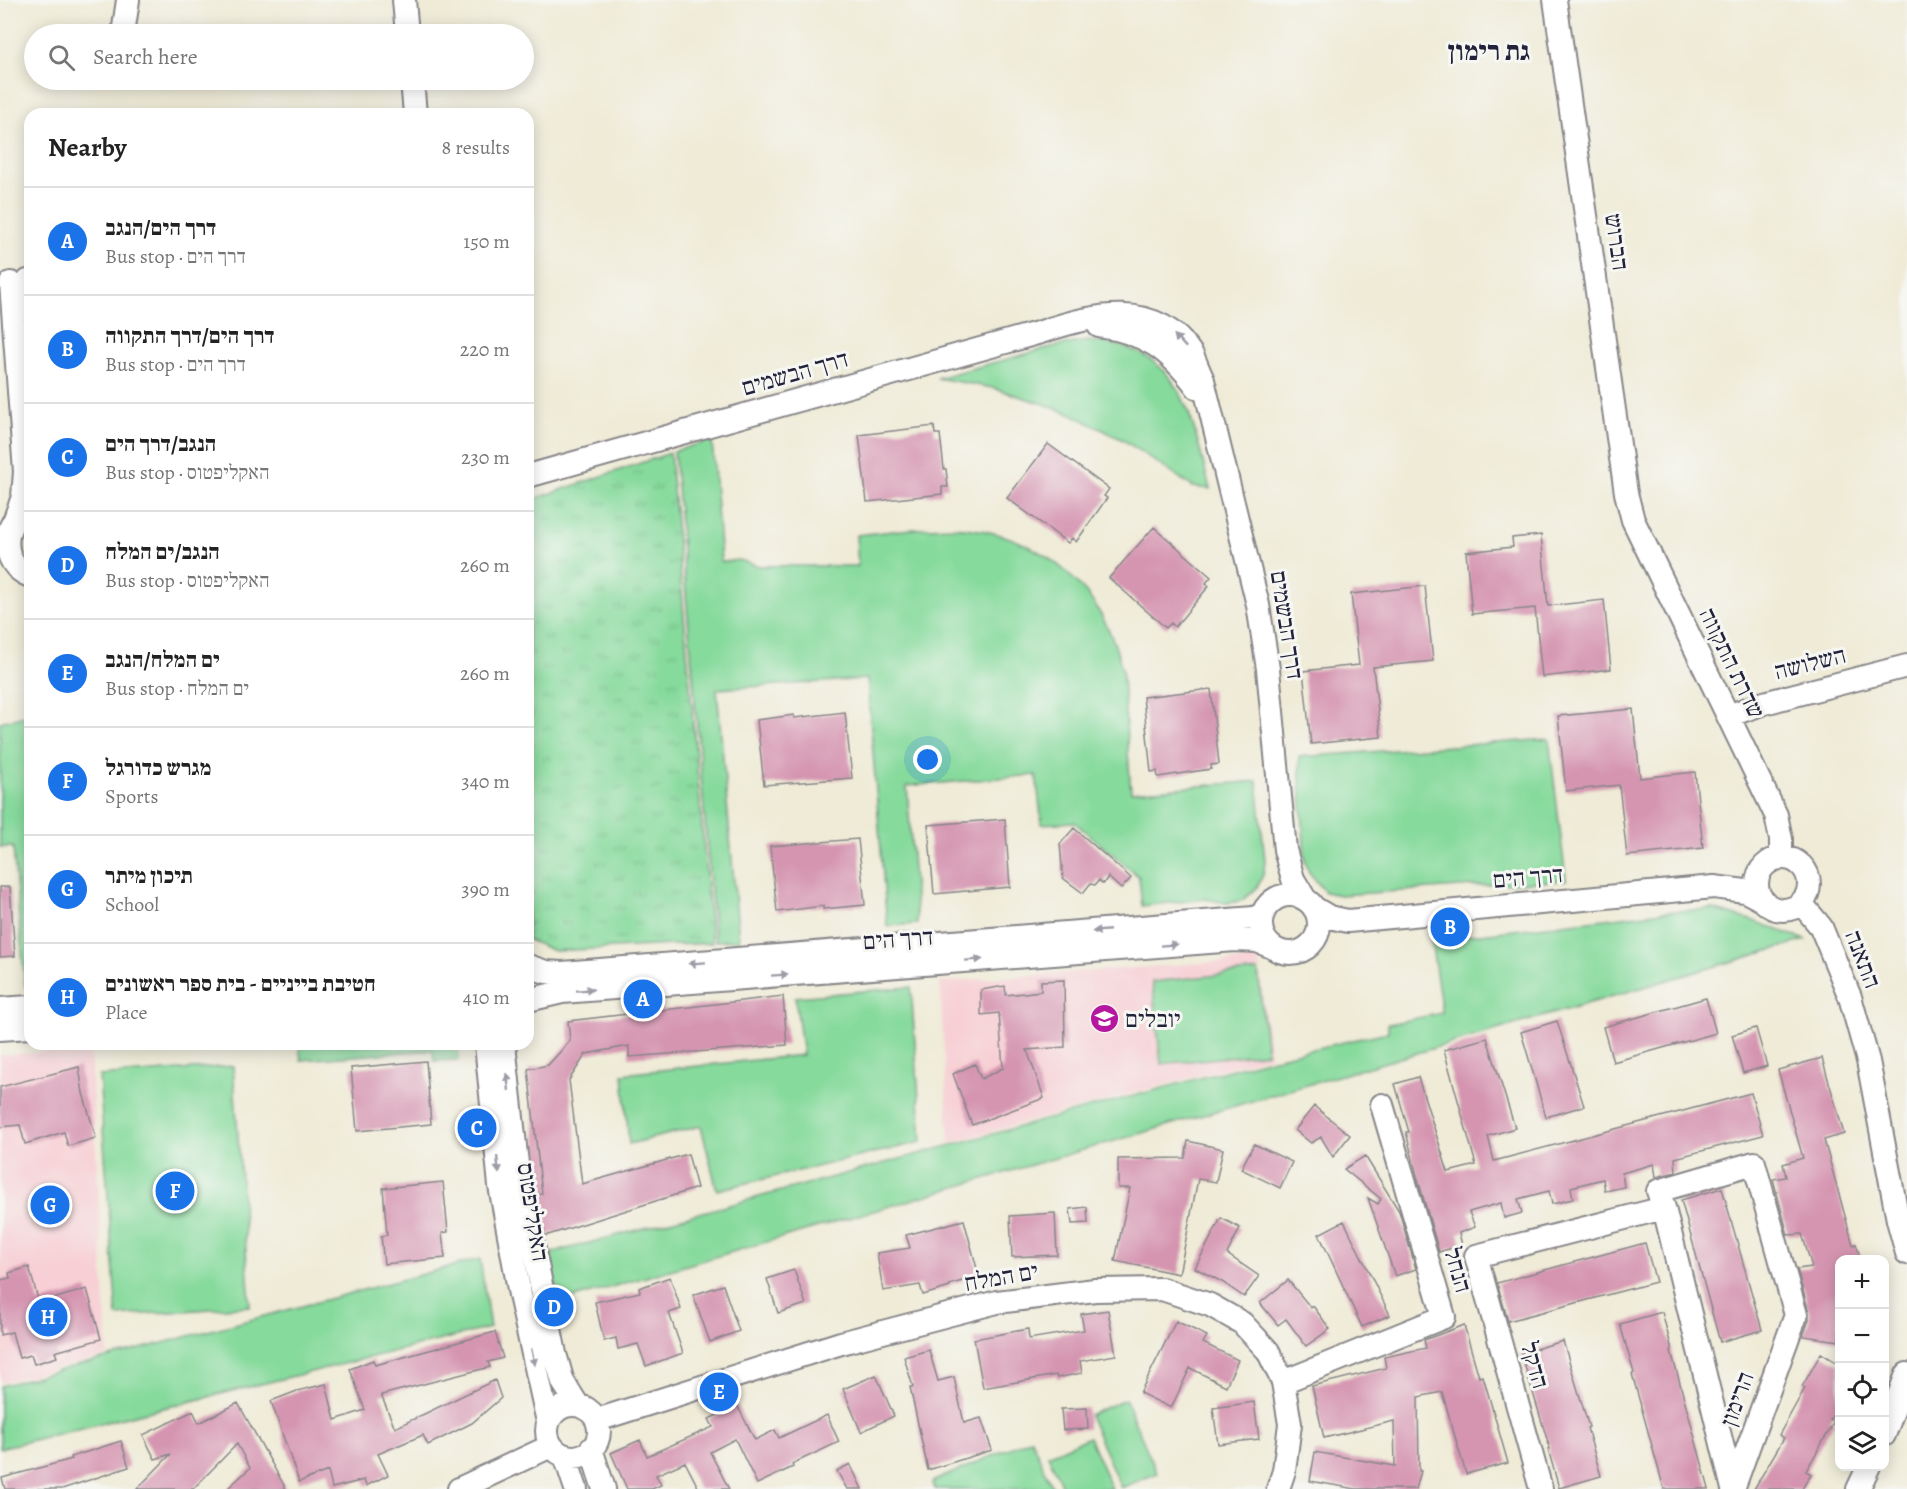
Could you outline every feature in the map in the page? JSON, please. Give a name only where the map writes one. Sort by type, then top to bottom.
[{"type":"street","points":[[124,24],[128,0]]},
{"type":"street","points":[[404,0],[406,24]]},
{"type":"street","name":"הברוש","points":[[1555,0],[1626,493]]},
{"type":"street","points":[[413,90],[414,108]]},
{"type":"street","points":[[17,282],[24,297]]},
{"type":"street","points":[[17,282],[24,453]]},
{"type":"street","name":"דרך הבשמים","points":[[534,474],[1041,332],[1099,326],[1135,333],[1152,342],[1168,353],[1183,369],[1198,389],[1211,413],[1258,605],[1268,669],[1285,850],[1284,869],[1269,907]]},
{"type":"street","name":"דרך הבשמים","points":[[534,480],[563,467]]},
{"type":"street","points":[[15,567],[4,546],[7,529],[15,517],[23,497],[24,487]]},
{"type":"street","name":"שדרת התקווה","points":[[1626,493],[1633,520],[1776,815],[1781,838],[1780,858]]},
{"type":"street","name":"השלושה","points":[[1728,716],[1764,703],[1907,666]]},
{"type":"street","name":"דרך הבשמים","points":[[1285,850],[1293,879],[1310,904]]},
{"type":"street","points":[[1780,858],[1797,861],[1807,873],[1809,889],[1801,903],[1790,909],[1782,910],[1764,901],[1757,886],[1761,871],[1769,862],[1780,858]]},
{"type":"street","name":"דרך הים","points":[[1714,887],[1761,871]]},
{"type":"street","name":"דרך הים","points":[[1315,939],[1327,930],[1348,921],[1714,887],[1745,891],[1764,901]]},
{"type":"street","points":[[1292,895],[1310,904],[1318,916],[1319,926],[1315,939],[1306,948],[1293,953],[1284,952],[1272,946],[1262,932],[1269,907],[1292,895]]},
{"type":"street","name":"התאנה","points":[[1801,903],[1821,927],[1850,997],[1868,1061],[1898,1220],[1907,1253]]},
{"type":"street","name":"דרך הים","points":[[1310,904],[1329,916],[1348,921]]},
{"type":"street","name":"דרך הים","points":[[534,968],[546,972],[562,973],[1075,933],[1254,918],[1269,907]]},
{"type":"street","name":"דרך הים","points":[[534,997],[562,992],[1234,940],[1257,941],[1272,946]]},
{"type":"street","points":[[0,1009],[24,1007]]},
{"type":"street","points":[[0,1029],[24,1027]]},
{"type":"street","name":"האקליפטוס","points":[[487,1050],[500,1186],[520,1294],[548,1422]]},
{"type":"street","name":"האקליפטוס","points":[[505,1050],[517,1164],[555,1354],[563,1382],[577,1404]]},
{"type":"street","name":"הנחל","points":[[1283,1382],[1444,1317],[1382,1105]]},
{"type":"street","name":"הרימון","points":[[1754,1163],[1796,1315],[1733,1488],[1730,1477],[1664,1208],[1658,1191],[1754,1163]]},
{"type":"street","name":"הדקל","points":[[1542,1489],[1476,1256],[1664,1208]]},
{"type":"street","name":"ים המלח","points":[[597,1420],[852,1340],[997,1302],[1095,1290],[1162,1289],[1210,1305],[1242,1323],[1268,1351],[1283,1382],[1290,1424],[1284,1471],[1278,1489]]},
{"type":"street","points":[[1889,1422],[1907,1374]]},
{"type":"street","points":[[459,1489],[558,1451],[581,1456],[591,1449],[598,1438],[597,1420],[592,1413],[577,1404],[559,1408],[548,1422],[546,1430],[558,1451],[576,1489]]},
{"type":"street","points":[[591,1449],[604,1489]]},
{"type":"street","points":[[1858,1489],[1867,1471]]},
{"type":"shaded area","name":"יובלים","points":[[1258,959],[1270,1056],[949,1143],[940,982]]},
{"type":"shaded area","points":[[90,1050],[108,1355],[0,1383],[0,1055]]},
{"type":"green space","points":[[1088,341],[1120,346],[1144,356],[1163,370],[1177,388],[1188,410],[1210,489],[1193,487],[1123,440],[1073,415],[993,388],[937,378],[1055,346]]},
{"type":"green space","points":[[712,440],[721,562],[739,560],[759,566],[858,566],[856,535],[952,527],[994,533],[1021,543],[1045,556],[1067,573],[1086,593],[1102,616],[1114,642],[1124,685],[1131,792],[1257,781],[1265,861],[1263,875],[1256,889],[1241,901],[1227,903],[1205,899],[1142,906],[1139,877],[1074,822],[1042,824],[1036,775],[907,786],[917,924],[887,926],[867,679],[717,689],[739,940],[715,941],[674,451]]},
{"type":"green space","points":[[670,453],[712,943],[554,951],[534,943],[534,499]]},
{"type":"green space","points":[[24,716],[24,974],[13,847],[0,847],[0,722]]},
{"type":"green space","points":[[1549,739],[1566,880],[1340,895],[1325,892],[1309,872],[1305,862],[1299,757]]},
{"type":"green space","points":[[1712,909],[1806,940],[560,1302],[548,1254],[1270,1059],[1388,1032],[1388,1024],[1442,1013],[1431,940],[1663,912]]},
{"type":"green space","points":[[1258,971],[1267,1053],[1161,1064],[1152,982]]},
{"type":"green space","points":[[911,987],[922,1142],[717,1190],[701,1126],[629,1144],[623,1074],[803,1055],[795,997]]},
{"type":"green space","points":[[300,1050],[433,1050],[301,1060]]},
{"type":"green space","points":[[433,1050],[458,1050],[459,1060],[434,1061]]},
{"type":"green space","points":[[233,1066],[250,1306],[117,1316],[99,1076]]},
{"type":"green space","points":[[480,1259],[490,1328],[0,1448],[0,1386]]},
{"type":"green space","points":[[1125,1399],[1157,1473],[1121,1488],[1089,1415]]},
{"type":"green space","points":[[1089,1437],[1112,1489],[1063,1489],[1048,1455]]},
{"type":"green space","points":[[1031,1439],[1053,1489],[935,1489],[932,1482]]},
{"type":"building","points":[[934,426],[935,434],[940,434],[944,469],[946,469],[948,487],[942,487],[942,494],[867,502],[859,435]]},
{"type":"building","points":[[1048,444],[1109,489],[1104,496],[1107,498],[1076,542],[1072,538],[1068,543],[1007,498]]},
{"type":"building","points":[[1154,527],[1211,577],[1206,583],[1209,586],[1175,627],[1171,623],[1166,628],[1109,578]]},
{"type":"building","points":[[1541,535],[1548,606],[1604,600],[1611,669],[1542,677],[1535,608],[1472,614],[1466,552],[1513,547],[1512,538]]},
{"type":"building","points":[[1425,586],[1433,661],[1373,667],[1381,737],[1311,744],[1303,671],[1359,665],[1351,594]]},
{"type":"building","points":[[1211,689],[1219,764],[1211,765],[1211,769],[1158,777],[1157,771],[1151,772],[1143,697]]},
{"type":"building","points":[[1633,709],[1640,778],[1695,772],[1703,848],[1627,856],[1619,785],[1566,791],[1558,716]]},
{"type":"building","points":[[845,712],[852,778],[764,785],[757,720]]},
{"type":"building","points":[[1005,819],[1010,887],[934,894],[928,825]]},
{"type":"building","points":[[1074,828],[1131,878],[1121,889],[1108,877],[1103,884],[1099,880],[1095,885],[1090,884],[1083,893],[1063,878],[1060,844]]},
{"type":"building","points":[[858,839],[865,905],[823,909],[823,906],[777,912],[770,846]]},
{"type":"building","points":[[0,887],[10,887],[15,956],[0,957]]},
{"type":"building","points":[[1064,980],[1065,1047],[1027,1050],[1044,1098],[972,1125],[953,1074],[975,1064],[981,1079],[1003,1068],[999,1013],[981,1015],[981,990],[1005,986],[1006,995],[1041,991],[1041,981]]},
{"type":"building","points":[[783,996],[787,1045],[629,1057],[629,1046],[586,1054],[569,1080],[582,1184],[688,1154],[697,1188],[545,1236],[537,1195],[542,1194],[528,1069],[548,1065],[570,1041],[568,1021]]},
{"type":"building","points":[[1706,998],[1716,1033],[1613,1062],[1603,1027]]},
{"type":"building","points":[[1557,1021],[1584,1106],[1546,1117],[1521,1032]]},
{"type":"building","points":[[1756,1028],[1767,1066],[1743,1073],[1732,1035]]},
{"type":"building","points":[[1487,1038],[1515,1128],[1488,1136],[1494,1161],[1751,1093],[1763,1135],[1675,1158],[1676,1172],[1656,1177],[1654,1164],[1622,1173],[1624,1187],[1605,1191],[1603,1179],[1571,1187],[1573,1199],[1552,1204],[1549,1191],[1518,1199],[1522,1213],[1504,1218],[1501,1203],[1469,1212],[1475,1227],[1459,1233],[1462,1245],[1439,1252],[1417,1176],[1406,1132],[1409,1132],[1395,1084],[1418,1077],[1448,1172],[1476,1165],[1444,1050]]},
{"type":"building","points":[[1822,1058],[1844,1134],[1824,1140],[1853,1245],[1856,1244],[1859,1255],[1835,1255],[1835,1340],[1803,1336],[1809,1320],[1809,1312],[1797,1269],[1812,1267],[1802,1234],[1788,1235],[1773,1179],[1786,1177],[1783,1164],[1803,1158],[1778,1070]]},
{"type":"building","points":[[426,1061],[431,1124],[357,1131],[351,1068]]},
{"type":"building","points":[[79,1067],[83,1093],[96,1138],[68,1146],[64,1132],[25,1144],[20,1125],[0,1127],[0,1087]]},
{"type":"building","points":[[1314,1106],[1350,1135],[1333,1157],[1321,1137],[1311,1143],[1295,1130]]},
{"type":"building","points":[[1188,1141],[1223,1149],[1216,1182],[1198,1179],[1179,1274],[1115,1261],[1130,1188],[1118,1188],[1118,1159],[1185,1158]]},
{"type":"building","points":[[1254,1144],[1292,1162],[1280,1188],[1241,1169]]},
{"type":"building","points":[[1365,1156],[1399,1211],[1416,1269],[1395,1276],[1368,1198],[1378,1204],[1381,1199],[1344,1169]]},
{"type":"building","points":[[443,1182],[448,1232],[442,1233],[445,1258],[384,1264],[381,1236],[387,1235],[383,1188]]},
{"type":"building","points":[[1722,1188],[1762,1330],[1720,1342],[1681,1200]]},
{"type":"building","points":[[1087,1207],[1088,1223],[1072,1224],[1070,1209]]},
{"type":"building","points":[[1055,1213],[1057,1255],[1012,1257],[1010,1216]]},
{"type":"building","points":[[1221,1218],[1240,1228],[1227,1254],[1259,1276],[1244,1297],[1195,1268]]},
{"type":"building","points":[[964,1220],[979,1276],[923,1295],[920,1285],[883,1291],[877,1253],[910,1248],[906,1235]]},
{"type":"building","points":[[1344,1221],[1390,1315],[1362,1327],[1319,1234]]},
{"type":"building","points":[[1645,1243],[1656,1282],[1508,1321],[1497,1283]]},
{"type":"building","points":[[29,1267],[39,1303],[87,1289],[101,1339],[55,1352],[57,1357],[34,1364],[31,1355],[19,1358],[12,1332],[0,1335],[0,1280],[10,1278],[9,1273]]},
{"type":"building","points":[[794,1270],[806,1304],[778,1313],[767,1279]]},
{"type":"building","points":[[670,1277],[681,1309],[669,1313],[683,1353],[646,1366],[638,1344],[618,1349],[616,1338],[604,1341],[595,1302],[640,1292],[639,1288]]},
{"type":"building","points":[[1288,1280],[1311,1308],[1313,1306],[1330,1329],[1306,1346],[1286,1319],[1278,1325],[1260,1303]]},
{"type":"building","points":[[723,1285],[739,1331],[710,1342],[693,1295]]},
{"type":"building","points":[[1108,1310],[1116,1355],[1080,1361],[1082,1373],[1057,1378],[1056,1375],[983,1388],[974,1339],[1028,1329],[1029,1339],[1084,1330],[1081,1314]]},
{"type":"building","points":[[1662,1312],[1709,1489],[1664,1489],[1632,1374],[1634,1373],[1620,1324]]},
{"type":"building","points":[[1176,1321],[1207,1336],[1203,1343],[1238,1360],[1226,1386],[1190,1368],[1171,1408],[1140,1393]]},
{"type":"building","points":[[1464,1325],[1479,1377],[1483,1376],[1508,1463],[1466,1474],[1442,1392],[1418,1397],[1419,1471],[1421,1471],[1416,1489],[1356,1489],[1310,1481],[1315,1452],[1395,1466],[1394,1421],[1324,1438],[1312,1386],[1386,1368],[1384,1357],[1426,1348],[1424,1340]]},
{"type":"building","points":[[495,1332],[503,1358],[488,1362],[490,1367],[381,1395],[395,1428],[495,1380],[501,1398],[472,1423],[428,1445],[423,1435],[378,1454],[388,1475],[366,1486],[364,1480],[332,1488],[328,1471],[299,1482],[271,1401],[297,1391],[326,1384],[335,1420],[365,1410],[350,1369],[373,1360],[375,1365]]},
{"type":"building","points":[[1563,1341],[1601,1476],[1559,1488],[1548,1449],[1550,1449],[1521,1353]]},
{"type":"building","points":[[929,1350],[938,1381],[954,1377],[964,1423],[981,1418],[992,1450],[928,1470],[910,1387],[913,1387],[904,1357]]},
{"type":"building","points":[[1821,1353],[1835,1362],[1835,1411],[1830,1420],[1834,1422],[1806,1471],[1811,1474],[1802,1489],[1754,1489],[1784,1438],[1779,1435],[1805,1388],[1802,1387]]},
{"type":"building","points":[[876,1375],[894,1416],[861,1432],[843,1389]]},
{"type":"building","points":[[1254,1402],[1259,1439],[1218,1444],[1213,1408]]},
{"type":"building","points":[[238,1403],[286,1489],[227,1489],[250,1468],[237,1444],[193,1489],[137,1489],[171,1454],[155,1459],[143,1435],[193,1411],[199,1423]]},
{"type":"building","points":[[737,1405],[755,1440],[775,1430],[779,1438],[827,1415],[839,1442],[792,1464],[793,1467],[757,1484],[735,1439],[710,1452],[729,1489],[699,1489],[685,1462],[656,1475],[661,1485],[652,1489],[627,1489],[611,1453],[640,1440],[647,1456],[713,1427],[709,1419]]},
{"type":"building","points":[[1087,1408],[1088,1429],[1063,1430],[1061,1409]]},
{"type":"building","points":[[121,1441],[129,1467],[62,1489],[5,1489],[2,1478],[72,1459],[71,1457]]},
{"type":"building","points":[[850,1464],[862,1489],[847,1489],[837,1471]]},
{"type":"place","name":"דרך הים/דרך התקווה","points":[[1450,927]]},
{"type":"place","name":"דרך הים/הנגב","points":[[643,999]]},
{"type":"place","name":"יובלים","points":[[1104,1019]]},
{"type":"place","name":"הנגב/דרך הים","points":[[477,1128]]},
{"type":"place","name":"מגרש כדורגל","points":[[175,1191]]},
{"type":"place","name":"תיכון מיתר","points":[[50,1205]]},
{"type":"place","name":"הנגב/ים המלח","points":[[554,1307]]},
{"type":"place","name":"חטיבת בייניים - בית ספר ראשונים","points":[[48,1317]]},
{"type":"place","name":"ים המלח/הנגב","points":[[719,1392]]},
{"type":"district","name":"גת רימון","points":[[1489,51]]}]
